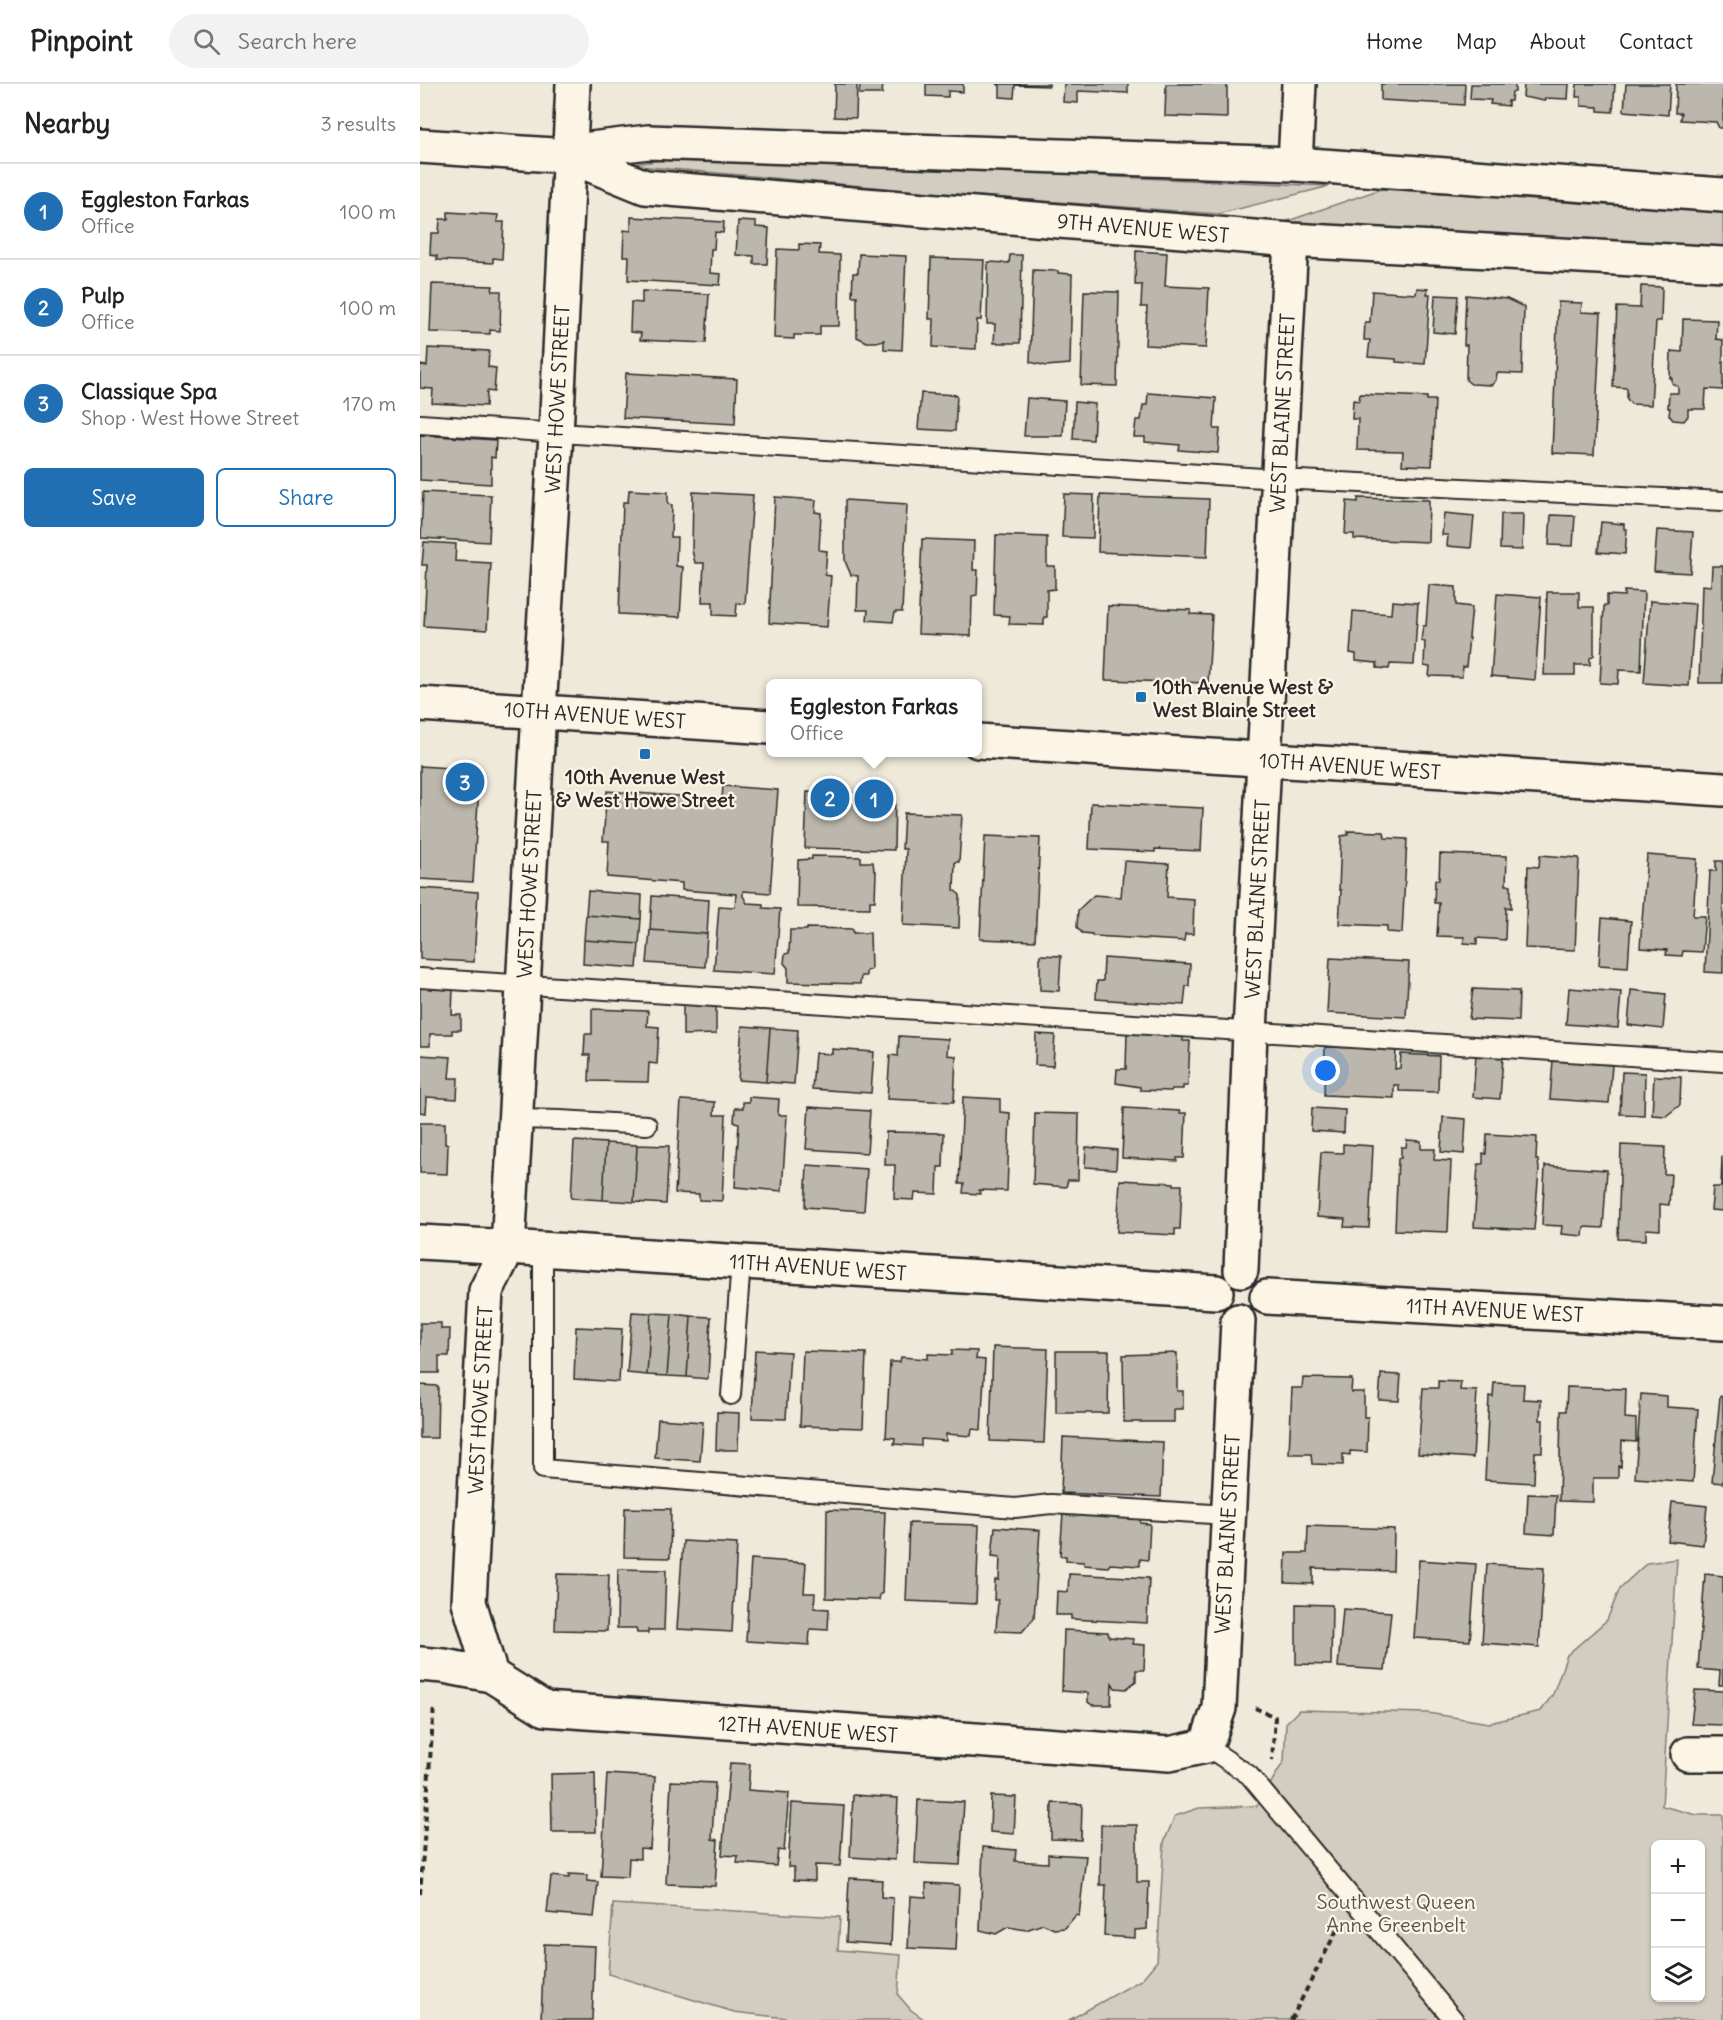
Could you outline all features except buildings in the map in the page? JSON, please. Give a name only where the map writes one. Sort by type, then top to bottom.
[{"type":"street","name":"WEST HOWE STREET","points":[[491,1675],[469,1602],[486,1291],[508,1247],[556,434],[573,84]]},
{"type":"street","points":[[1295,164],[1299,84]]},
{"type":"street","name":"9TH AVENUE WEST","points":[[569,156],[591,149],[648,142],[1295,164],[1723,195]]},
{"type":"street","name":"9TH AVENUE WEST","points":[[420,146],[569,156],[645,186],[1291,240],[1723,264]]},
{"type":"street","name":"WEST BLAINE STREET","points":[[1241,1270],[1250,1031],[1291,240]]},
{"type":"street","name":"10TH AVENUE WEST","points":[[420,704],[766,727]]},
{"type":"street","name":"10TH AVENUE WEST","points":[[982,741],[1723,789]]},
{"type":"street","name":"11TH AVENUE WEST","points":[[420,1242],[1216,1292]]},
{"type":"street","points":[[1241,1270],[1254,1272],[1261,1278],[1267,1297],[1264,1309],[1258,1315],[1251,1319],[1238,1321],[1221,1312],[1217,1304],[1216,1292],[1222,1279],[1228,1273],[1241,1270]]},
{"type":"street","name":"11TH AVENUE WEST","points":[[1267,1297],[1723,1323]]},
{"type":"street","name":"WEST BLAINE STREET","points":[[1206,1746],[1219,1708],[1238,1321]]},
{"type":"street","name":"12TH AVENUE WEST","points":[[420,1664],[491,1675],[545,1709],[1168,1755],[1206,1746]]},
{"type":"street","points":[[1688,1754],[1723,1754]]},
{"type":"lane","points":[[420,424],[1279,479],[1723,501]]},
{"type":"lane","points":[[420,978],[1723,1062]]},
{"type":"lane","points":[[516,1119],[560,1119],[647,1125]]},
{"type":"lane","points":[[543,1249],[543,1469],[1015,1508],[1051,1504],[1228,1515]]},
{"type":"lane","points":[[730,1395],[741,1262]]},
{"type":"lane","points":[[1206,1746],[1249,1775],[1454,2020]]},
{"type":"path","points":[[420,1894],[434,1706]]},
{"type":"path","points":[[1255,1708],[1275,1717],[1272,1764],[1260,1788]]},
{"type":"path","points":[[1291,2020],[1352,1900]]},
{"type":"green space","points":[[714,153],[1116,177],[1330,186],[1218,214],[963,195],[627,165]]},
{"type":"green space","points":[[1381,189],[1723,210],[1723,250],[1282,223]]},
{"type":"green space","name":"Southwest Queen Anne Greenbelt","points":[[1677,1559],[1662,1806],[1697,1815],[1723,1815],[1723,2020],[1069,2020],[1141,1980],[1157,1961],[1164,1842],[1175,1816],[1199,1808],[1257,1806],[1284,1761],[1286,1723],[1299,1710],[1428,1713],[1489,1723],[1541,1711],[1553,1694],[1567,1655],[1607,1620],[1620,1588],[1647,1563]]},
{"type":"green space","points":[[613,1904],[840,1917],[838,1950],[901,1955],[898,1995],[911,2010],[925,2020],[786,2020],[786,2018],[734,2012],[608,1974]]},
{"type":"place","name":"10th Avenue West & West Blaine Street","points":[[1141,697]]},
{"type":"place","name":"10th Avenue West & West Howe Street","points":[[645,754]]},
{"type":"place","name":"Classique Spa","points":[[465,782]]},
{"type":"place","name":"Pulp","points":[[830,798]]},
{"type":"place","name":"Eggleston Farkas","points":[[874,799]]}]
